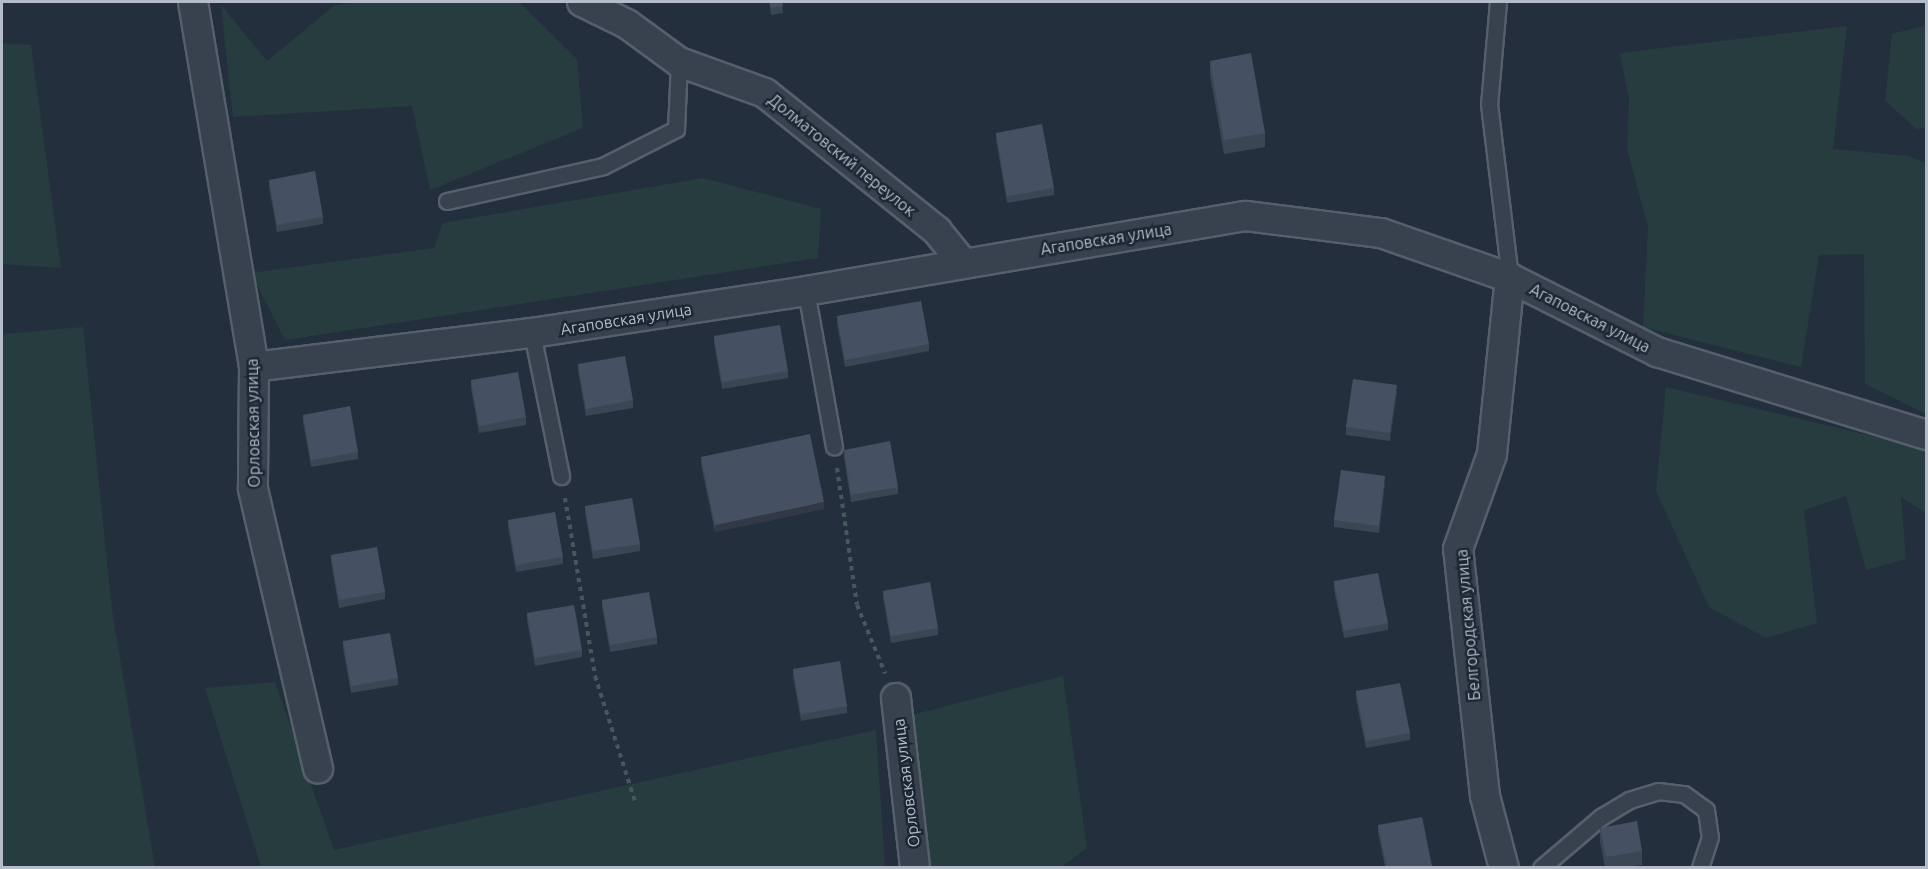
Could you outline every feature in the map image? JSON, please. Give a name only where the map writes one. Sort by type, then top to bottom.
[{"type":"street","name":"Орловская улица","points":[[193,2],[254,367],[253,489],[318,769]]},
{"type":"street","name":"Долматовский переулок","points":[[582,2],[627,24],[679,62],[765,93],[937,231],[962,262]]},
{"type":"street","name":"Агаповская улица","points":[[254,367],[532,333],[806,291],[962,262],[1246,216],[1381,233],[1510,278],[1657,352],[1926,435]]},
{"type":"street","name":"Белгородская улица","points":[[1504,867],[1485,796],[1458,549],[1492,454],[1510,278]]},
{"type":"street","name":"Орловская улица","points":[[896,698],[915,867]]},
{"type":"lane","points":[[1498,2],[1489,104],[1510,278]]},
{"type":"lane","points":[[447,201],[603,165],[676,129],[679,62]]},
{"type":"lane","points":[[806,291],[834,447]]},
{"type":"lane","points":[[532,333],[561,476]]},
{"type":"lane","points":[[1541,867],[1601,817],[1629,800],[1658,791],[1684,794],[1706,810],[1710,837],[1700,867]]},
{"type":"path","points":[[834,447],[857,605],[896,698]]},
{"type":"path","points":[[561,476],[595,676],[635,801]]},
{"type":"green space","points":[[358,2],[519,2],[577,59],[583,128],[430,190],[412,106],[233,117],[221,5],[267,61],[335,5]]},
{"type":"green space","points":[[1926,25],[1926,128],[1916,129],[1885,100],[1892,34]]},
{"type":"green space","points":[[1847,26],[1833,149],[1908,156],[1926,163],[1926,414],[1865,384],[1864,254],[1819,255],[1801,367],[1643,327],[1648,227],[1627,149],[1629,99],[1620,53]]},
{"type":"green space","points":[[2,43],[31,45],[61,268],[2,264]]},
{"type":"green space","points":[[703,178],[821,209],[818,258],[285,340],[251,273],[434,248],[443,223]]},
{"type":"green space","points":[[83,327],[112,610],[155,867],[2,867],[2,334]]},
{"type":"green space","points":[[1666,387],[1926,449],[1926,513],[1901,497],[1906,559],[1866,570],[1846,496],[1804,510],[1817,623],[1766,638],[1709,607],[1656,491]]},
{"type":"green space","points":[[1063,676],[1087,848],[1061,867],[921,867],[900,718]]},
{"type":"green space","points":[[275,682],[334,850],[876,730],[885,867],[261,867],[205,688]]},
{"type":"building","points":[[770,2],[782,2],[783,6],[771,8]]},
{"type":"building","points":[[1251,53],[1265,133],[1224,140],[1210,61]]},
{"type":"building","points":[[1042,124],[1054,188],[1007,196],[996,133]]},
{"type":"building","points":[[315,171],[323,217],[277,225],[269,180]]},
{"type":"building","points":[[921,301],[929,344],[845,360],[837,316]]},
{"type":"building","points":[[780,325],[788,371],[722,382],[714,336]]},
{"type":"building","points":[[625,356],[633,400],[586,409],[578,364]]},
{"type":"building","points":[[518,372],[526,417],[479,426],[471,380]]},
{"type":"building","points":[[1353,379],[1397,385],[1390,433],[1346,427]]},
{"type":"building","points":[[350,406],[358,452],[311,460],[303,415]]},
{"type":"building","points":[[810,434],[824,502],[715,525],[701,457]]},
{"type":"building","points":[[890,441],[898,487],[851,495],[844,450]]},
{"type":"building","points":[[1341,470],[1385,476],[1379,526],[1334,520]]},
{"type":"building","points":[[632,498],[640,544],[593,551],[585,506]]},
{"type":"building","points":[[555,512],[563,557],[516,565],[508,520]]},
{"type":"building","points":[[377,547],[385,592],[339,600],[331,555]]},
{"type":"building","points":[[1378,573],[1388,623],[1344,631],[1334,581]]},
{"type":"building","points":[[930,582],[938,628],[891,636],[883,591]]},
{"type":"building","points":[[649,592],[657,637],[610,645],[602,600]]},
{"type":"building","points":[[574,605],[582,650],[535,658],[527,613]]},
{"type":"building","points":[[390,633],[398,678],[351,686],[343,641]]},
{"type":"building","points":[[840,661],[847,706],[801,714],[793,669]]},
{"type":"building","points":[[1400,683],[1410,733],[1366,741],[1356,691]]},
{"type":"building","points":[[1422,817],[1432,866],[1387,867],[1378,825]]},
{"type":"building","points":[[1637,821],[1642,851],[1606,857],[1600,828]]}]
